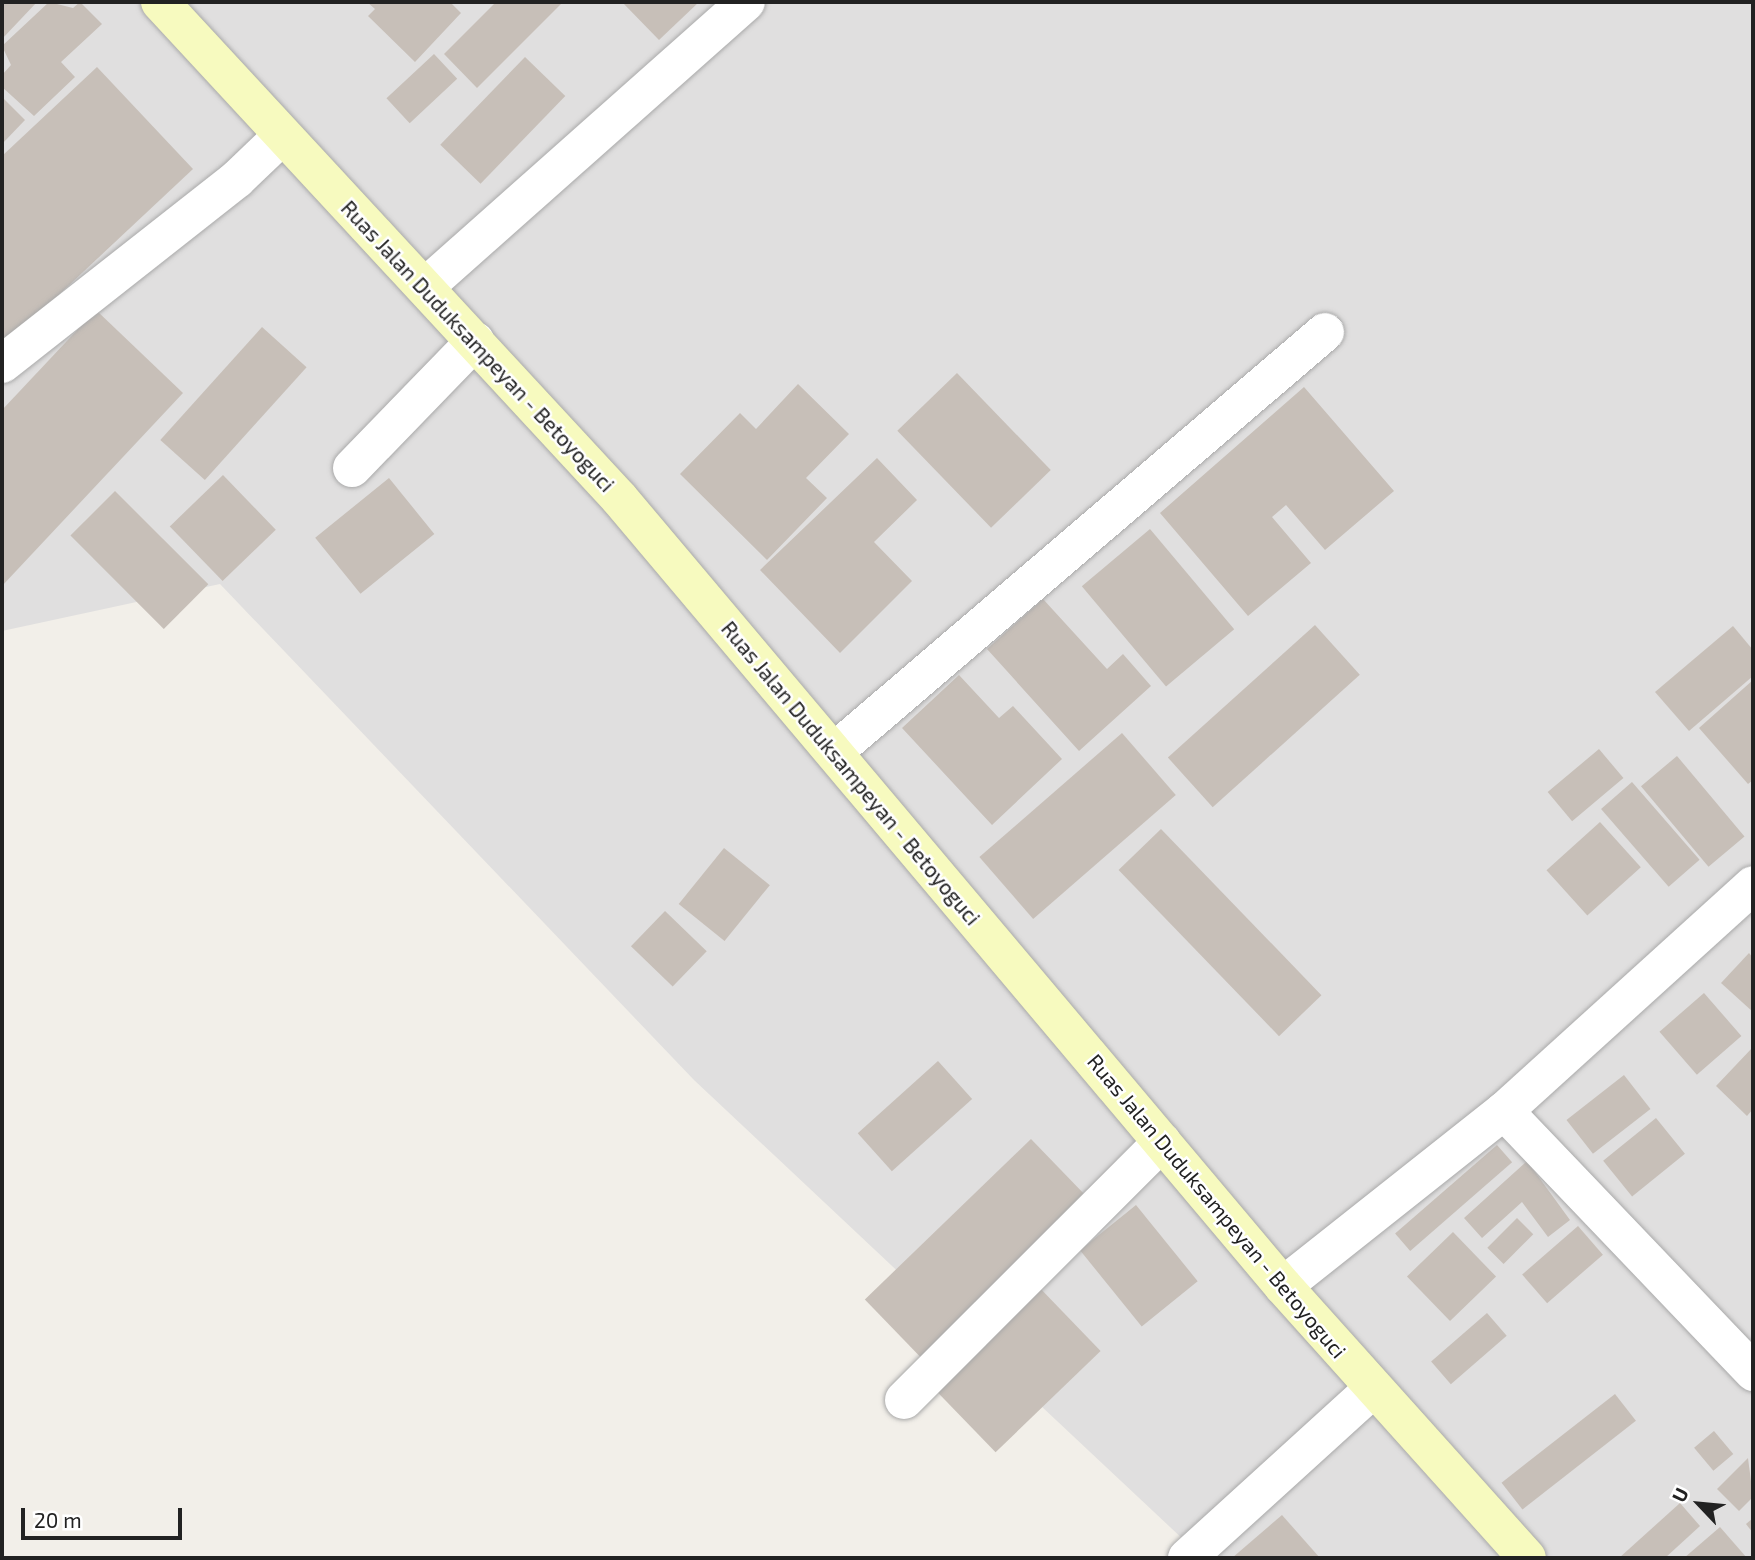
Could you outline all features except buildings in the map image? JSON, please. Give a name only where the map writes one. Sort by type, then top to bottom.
[{"type":"main road","name":"Ruas Jalan Duduksampeyan - Betoyoguci","points":[[160,2],[619,498],[1283,1286],[1527,1558]]},
{"type":"street","points":[[425,287],[746,2]]},
{"type":"street","points":[[2,364],[237,179],[282,136]]},
{"type":"street","points":[[834,752],[1325,332]]},
{"type":"street","points":[[352,468],[475,341]]},
{"type":"street","points":[[1283,1286],[1504,1111],[1753,885]]},
{"type":"street","points":[[1504,1111],[1753,1372]]},
{"type":"street","points":[[904,1400],[1162,1142]]},
{"type":"street","points":[[1187,1558],[1373,1389]]},
{"type":"shaded area","points":[[2,2],[1753,2],[1753,1558],[1203,1558],[694,1080],[220,584],[2,631]]}]
